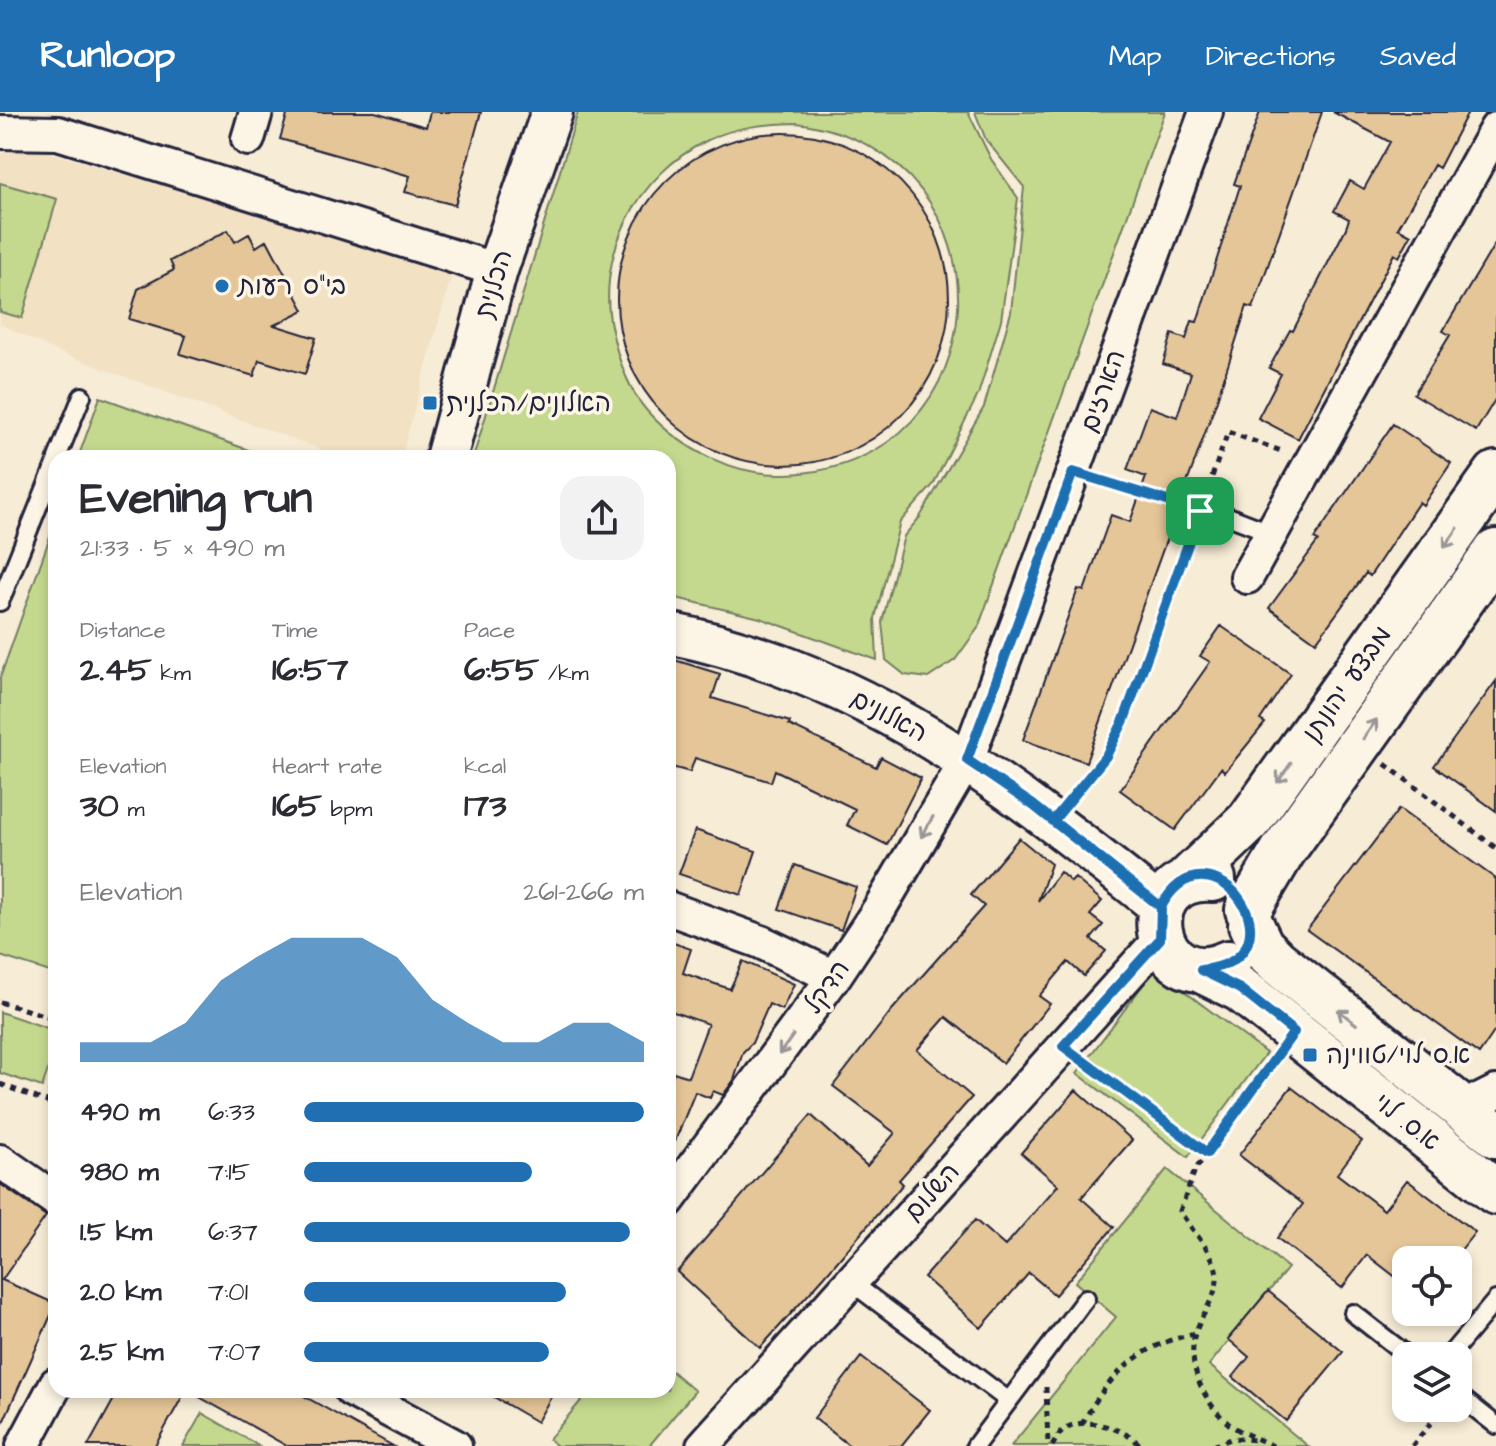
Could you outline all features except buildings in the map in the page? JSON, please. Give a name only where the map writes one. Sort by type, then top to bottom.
[{"type":"main road","name":"מבצע יהונתן","points":[[1168,910],[1249,821],[1496,474]]},
{"type":"main road","name":"מבצע יהונתן","points":[[1250,917],[1283,851],[1496,552]]},
{"type":"main road","points":[[1215,879],[1229,885],[1250,917],[1241,953],[1216,969],[1201,970],[1176,961],[1168,910],[1215,879]]},
{"type":"main road","name":"א.ס. לוי","points":[[1250,917],[1261,946],[1276,961],[1476,1098],[1496,1135]]},
{"type":"main road","name":"א.ס. לוי","points":[[1201,970],[1240,989],[1496,1192]]},
{"type":"street","points":[[0,121],[4,112]]},
{"type":"street","points":[[27,112],[58,133]]},
{"type":"street","name":"הכלנית","points":[[448,450],[497,270],[552,112]]},
{"type":"street","name":"הארזים","points":[[967,760],[1206,112]]},
{"type":"street","points":[[1247,577],[1496,129]]},
{"type":"street","points":[[0,132],[58,133],[497,270]]},
{"type":"street","name":"האלונים","points":[[676,635],[743,651],[870,703],[967,760],[1053,821],[1168,910]]},
{"type":"street","name":"הדקל","points":[[676,1183],[834,977],[878,911],[967,760]]},
{"type":"street","name":"השלום","points":[[703,1446],[1063,1046],[1168,910]]},
{"type":"street","points":[[676,911],[761,942],[834,977]]},
{"type":"street","points":[[0,1161],[48,1194]]},
{"type":"street","points":[[23,1446],[49,1398]]},
{"type":"street","points":[[366,1398],[455,1446]]},
{"type":"lane","points":[[61,450],[82,396]]},
{"type":"lane","points":[[0,602],[48,482]]},
{"type":"lane","points":[[1220,513],[1272,533]]},
{"type":"lane","points":[[851,1282],[1009,1401]]},
{"type":"lane","points":[[975,1446],[1086,1298]]},
{"type":"lane","points":[[1461,1342],[1496,1300]]},
{"type":"lane","points":[[1353,1313],[1392,1343]]},
{"type":"lane","points":[[1472,1406],[1496,1425]]},
{"type":"path","points":[[1053,821],[1106,756],[1124,720],[1228,432],[1311,462]]},
{"type":"path","points":[[1073,472],[1200,511]]},
{"type":"path","points":[[1359,744],[1496,848]]},
{"type":"path","points":[[0,1002],[48,1017]]},
{"type":"path","points":[[1273,1446],[1230,1424],[1210,1403],[1198,1380],[1193,1359],[1195,1334],[1218,1280],[1214,1262],[1180,1211],[1195,1170],[1294,1032]]},
{"type":"path","points":[[1063,1046],[1207,1153]]},
{"type":"path","points":[[0,1084],[47,1102],[48,1099]]},
{"type":"path","points":[[1082,1424],[1097,1397],[1141,1352],[1165,1340],[1195,1334]]},
{"type":"path","points":[[1041,1359],[1049,1404],[1050,1446]]},
{"type":"path","points":[[1412,1446],[1432,1422]]},
{"type":"path","points":[[1050,1446],[1063,1430],[1082,1424],[1116,1428],[1141,1446]]},
{"type":"path","points":[[1213,1446],[1233,1438],[1260,1440]]},
{"type":"shaded area","points":[[22,150],[48,152],[452,273],[403,450],[322,450],[58,352],[0,324],[0,154]]},
{"type":"green space","points":[[578,112],[968,112],[991,159],[1018,198],[1001,320],[978,395],[933,485],[900,522],[875,618],[877,660],[760,618],[676,598],[676,450],[475,450]],"holes":[[[797,123],[870,146],[921,190],[950,246],[958,308],[945,368],[912,421],[859,458],[786,474],[767,473],[728,465],[693,449],[661,425],[640,403],[625,375],[613,335],[608,306],[609,276],[626,221],[641,196],[660,174],[683,155],[708,140],[730,132],[763,125]]]},
{"type":"green space","points":[[975,112],[1165,112],[978,628],[955,660],[928,678],[905,675],[886,660],[882,622],[904,536],[920,517],[984,407],[1011,312],[1024,187],[986,140]]},
{"type":"green space","points":[[0,183],[57,199],[22,318],[0,312]]},
{"type":"green space","points":[[100,397],[249,450],[81,450]]},
{"type":"green space","points":[[48,543],[48,971],[0,956],[0,678]]},
{"type":"green space","points":[[1155,969],[1266,1053],[1188,1157],[1077,1073]]},
{"type":"green space","points":[[0,1012],[48,1028],[48,1070],[42,1087],[0,1073]]},
{"type":"green space","points":[[1167,1169],[1288,1268],[1209,1365],[1308,1446],[1011,1446],[1116,1317],[1075,1282]]},
{"type":"green space","points":[[676,1375],[695,1391],[649,1446],[557,1446],[549,1439],[583,1398],[676,1398]]},
{"type":"green space","points":[[202,1413],[259,1446],[183,1446]]},
{"type":"place","name":"בי\"ס רעות","points":[[222,286]]},
{"type":"place","name":"האלונים/הכלנית","points":[[430,403]]},
{"type":"place","name":"א.ס לוי/טווינה","points":[[1310,1055]]},
{"type":"route","points":[[1200,511],[1073,472],[967,760],[1033,805],[1161,907],[1158,923],[1160,939],[1063,1046],[1207,1153],[1294,1032],[1240,989],[1201,970],[1216,969],[1230,963],[1241,953],[1251,925],[1248,910],[1241,896],[1229,885],[1215,879],[1199,878],[1174,889],[1161,907],[1053,821],[1087,781],[1106,756],[1124,720],[1200,511]]}]
